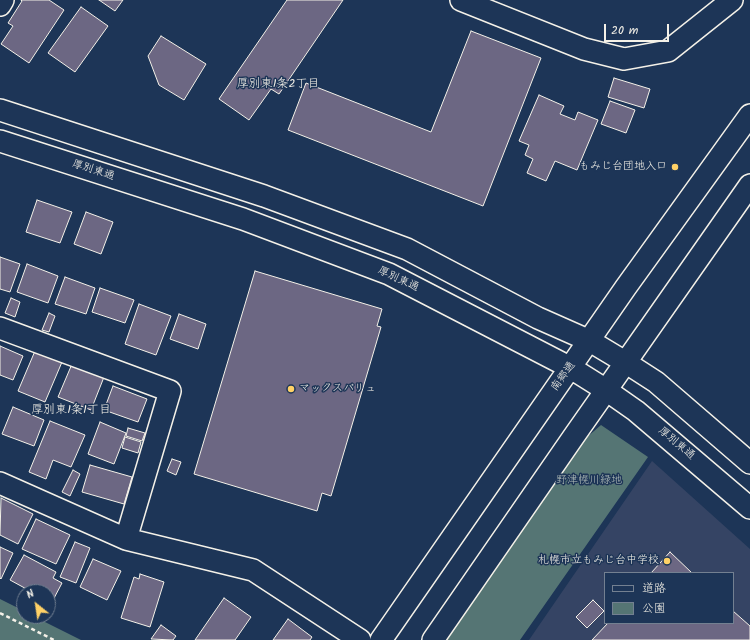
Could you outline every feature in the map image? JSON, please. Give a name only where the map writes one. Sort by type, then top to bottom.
[{"type":"street","points":[[0,5],[3,0]]},
{"type":"street","points":[[461,0],[584,49],[624,59],[668,51],[732,0]]},
{"type":"street","points":[[0,110],[264,196],[407,249],[538,318],[590,341],[625,362],[656,382],[750,463]]},
{"type":"street","name":"南郷通","points":[[381,640],[590,341],[626,287],[750,115]]},
{"type":"street","name":"厚別東通","points":[[0,141],[243,219],[388,274],[571,368],[606,390],[636,411],[750,508]]},
{"type":"street","points":[[433,640],[625,362],[750,186]]},
{"type":"street","points":[[0,328],[170,391],[126,539]]},
{"type":"street","points":[[0,483],[126,539],[253,570],[360,640]]},
{"type":"path","points":[[0,613],[54,640]]},
{"type":"shaded area","name":"札幌市立もみじ台中学校","points":[[652,461],[750,549],[750,640],[529,640]]},
{"type":"green space","name":"野津幌川緑地","points":[[601,425],[648,457],[520,640],[438,640],[565,456]]},
{"type":"green space","points":[[0,599],[16,607],[16,624],[49,624],[81,640],[0,640]]},
{"type":"building","points":[[21,0],[49,0],[64,10],[29,63],[1,44],[13,26],[8,23],[22,1]]},
{"type":"building","points":[[99,0],[123,0],[115,11]]},
{"type":"building","points":[[287,0],[343,0],[279,94],[271,89],[249,120],[219,99]]},
{"type":"building","points":[[81,7],[108,26],[75,72],[48,53]]},
{"type":"building","points":[[471,31],[541,58],[483,206],[288,130],[306,83],[431,132]]},
{"type":"building","points":[[161,36],[206,64],[184,100],[159,85],[148,56]]},
{"type":"building","points":[[614,78],[650,89],[644,108],[608,97]]},
{"type":"building","points":[[539,95],[564,106],[560,114],[575,120],[578,112],[598,120],[577,170],[555,161],[546,181],[527,173],[533,159],[525,155],[529,145],[519,141]]},
{"type":"building","points":[[610,101],[635,110],[626,133],[601,124]]},
{"type":"building","points":[[37,200],[72,212],[60,243],[26,232]]},
{"type":"building","points":[[86,212],[113,222],[101,254],[74,244]]},
{"type":"building","points":[[0,257],[20,264],[10,292],[0,289]]},
{"type":"building","points":[[27,264],[58,276],[48,303],[17,292]]},
{"type":"building","points":[[255,271],[382,309],[377,326],[381,327],[331,496],[322,493],[317,511],[194,474]]},
{"type":"building","points":[[65,277],[95,288],[86,314],[55,304]]},
{"type":"building","points":[[100,288],[134,300],[125,323],[92,312]]},
{"type":"building","points":[[11,298],[20,302],[15,317],[5,313]]},
{"type":"building","points":[[139,304],[171,316],[156,355],[125,344]]},
{"type":"building","points":[[49,313],[55,316],[49,332],[42,330]]},
{"type":"building","points":[[179,314],[206,324],[198,349],[170,339]]},
{"type":"building","points":[[0,346],[23,356],[13,380],[0,375]]},
{"type":"building","points":[[35,351],[62,362],[45,402],[18,391]]},
{"type":"building","points":[[72,364],[104,377],[91,410],[58,397]]},
{"type":"building","points":[[113,386],[147,399],[138,422],[104,410]]},
{"type":"building","points":[[13,407],[44,420],[34,446],[2,434]]},
{"type":"building","points":[[50,421],[85,435],[71,467],[53,460],[46,479],[29,472]]},
{"type":"building","points":[[100,422],[126,433],[114,464],[88,454]]},
{"type":"building","points":[[128,428],[145,433],[142,441],[126,436]]},
{"type":"building","points":[[125,437],[141,442],[138,453],[122,448]]},
{"type":"building","points":[[172,459],[181,462],[176,475],[167,471]]},
{"type":"building","points":[[90,465],[132,477],[124,504],[82,492]]},
{"type":"building","points":[[73,470],[80,474],[70,496],[62,492]]},
{"type":"building","points":[[1,498],[33,514],[18,544],[0,535]]},
{"type":"building","points":[[36,519],[70,535],[56,564],[22,549]]},
{"type":"building","points":[[75,542],[90,548],[76,583],[60,577]]},
{"type":"building","points":[[0,547],[13,553],[1,579],[0,578]]},
{"type":"building","points":[[670,552],[691,572],[652,572]]},
{"type":"building","points":[[24,555],[56,572],[53,578],[62,583],[56,594],[56,584],[17,584],[10,580]]},
{"type":"building","points":[[93,559],[121,571],[107,600],[80,587]]},
{"type":"building","points":[[140,574],[164,582],[150,627],[121,618],[134,577],[139,579]]},
{"type":"building","points":[[224,598],[251,617],[235,640],[195,640]]},
{"type":"building","points":[[593,600],[604,611],[587,628],[576,617]]},
{"type":"building","points":[[734,612],[750,626],[750,640],[592,640],[607,624],[734,624]]},
{"type":"building","points":[[288,619],[312,637],[310,640],[273,640]]},
{"type":"building","points":[[161,625],[176,636],[173,640],[151,639]]},
{"type":"place","name":"もみじ台団地入口","points":[[675,167]]},
{"type":"place","name":"マックスバリュ","points":[[291,389]]},
{"type":"place","name":"札幌市立もみじ台中学校","points":[[667,561]]},
{"type":"district","name":"厚別東1条2丁目","points":[[278,85]]},
{"type":"district","name":"厚別東1条1丁目","points":[[71,411]]}]
